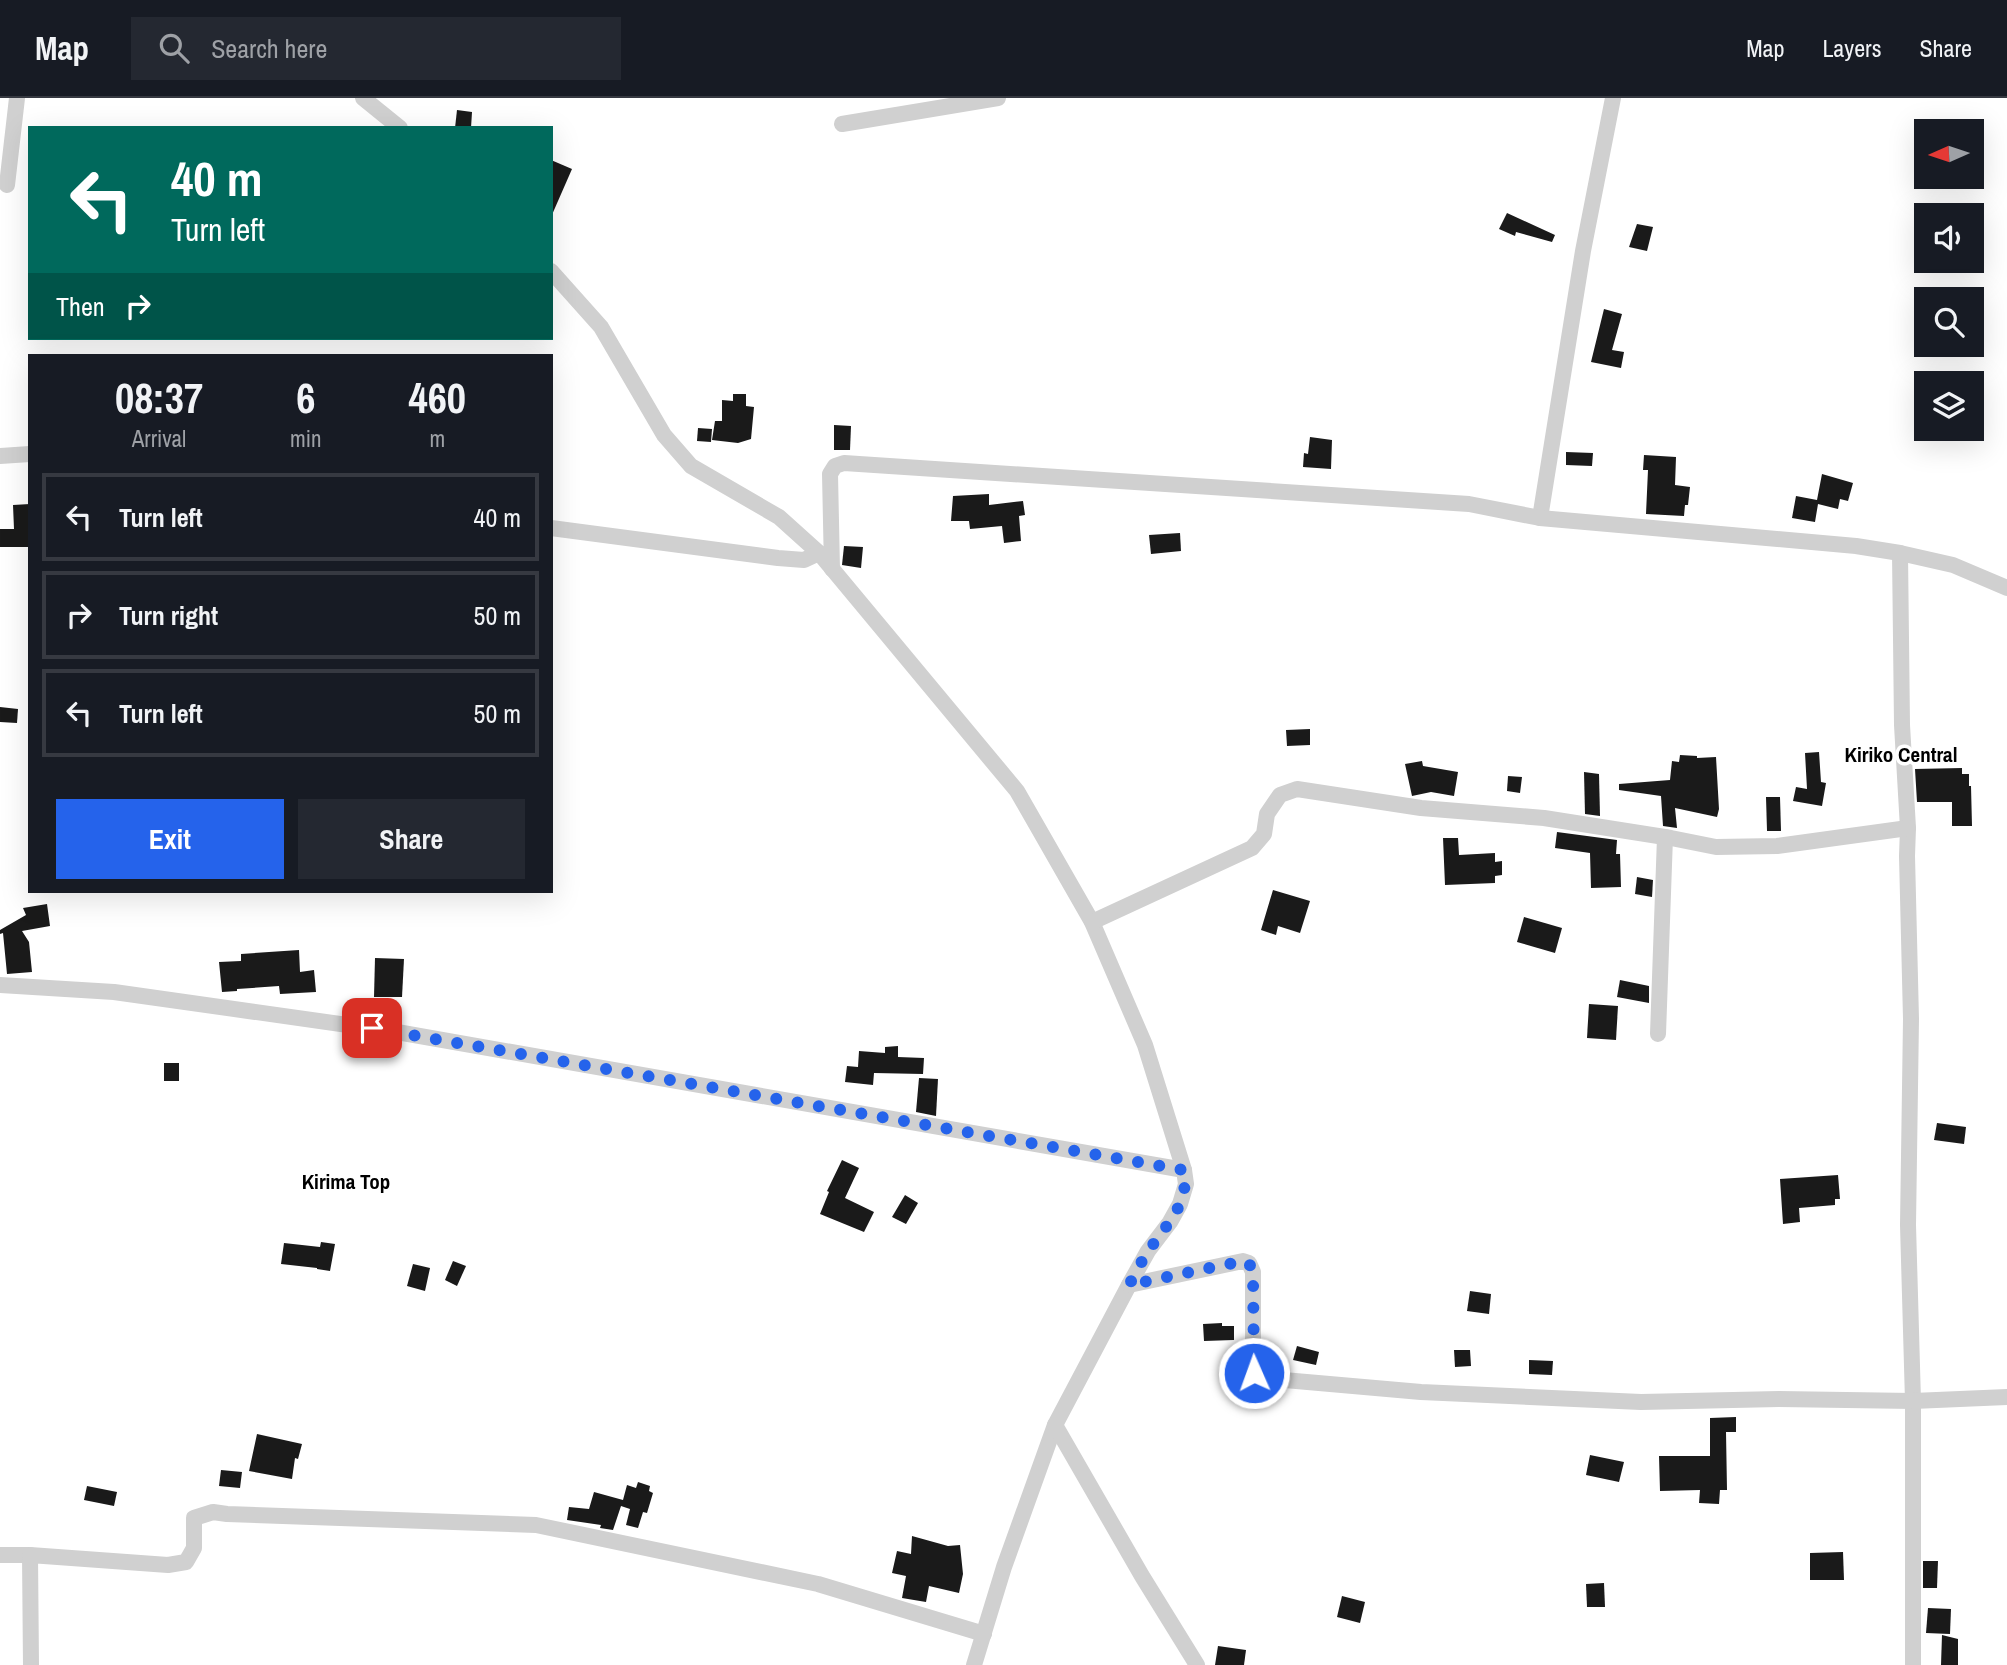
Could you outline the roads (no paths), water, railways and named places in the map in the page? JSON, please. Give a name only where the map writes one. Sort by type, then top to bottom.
[{"type":"street","points":[[7,185],[17,98]]},
{"type":"street","points":[[363,98],[398,126]]},
{"type":"street","points":[[842,124],[998,98]]},
{"type":"street","points":[[1540,518],[1583,251],[1613,98]]},
{"type":"street","points":[[553,273],[601,327],[664,435],[691,466],[779,517],[819,553],[1017,791],[1092,922],[1145,1045],[1184,1170],[1186,1184],[1180,1204],[1148,1251],[1055,1425],[1004,1567],[974,1665]]},
{"type":"street","points":[[0,456],[28,454]]},
{"type":"street","points":[[832,569],[830,474],[835,466],[844,463],[1469,505],[1540,518],[1900,553],[1953,565],[2007,589]]},
{"type":"street","points":[[553,528],[778,558],[804,560],[819,553]]},
{"type":"street","points":[[1900,553],[1911,1018],[1908,1225],[1913,1401],[1913,1665]]},
{"type":"street","points":[[1092,922],[1252,848],[1264,834],[1267,814],[1280,795],[1297,789],[1421,808],[1544,818],[1716,848],[1777,846],[1908,828]]},
{"type":"street","points":[[1658,1034],[1665,837]]},
{"type":"street","points":[[0,985],[114,992],[397,1032],[1184,1170]]},
{"type":"street","points":[[1129,1285],[1243,1261],[1249,1263],[1253,1272],[1253,1368],[1256,1376],[1262,1378],[1421,1392],[1616,1401],[1913,1401],[2007,1397]]},
{"type":"street","points":[[1055,1425],[1197,1665]]},
{"type":"street","points":[[0,1555],[168,1565],[186,1562],[194,1548],[194,1518],[213,1512],[537,1525],[818,1584],[984,1634]]},
{"type":"street","points":[[30,1555],[31,1665]]},
{"type":"district","name":"Kiriko Central","points":[[1901,754]]},
{"type":"district","name":"Kirima Top","points":[[346,1181]]}]
